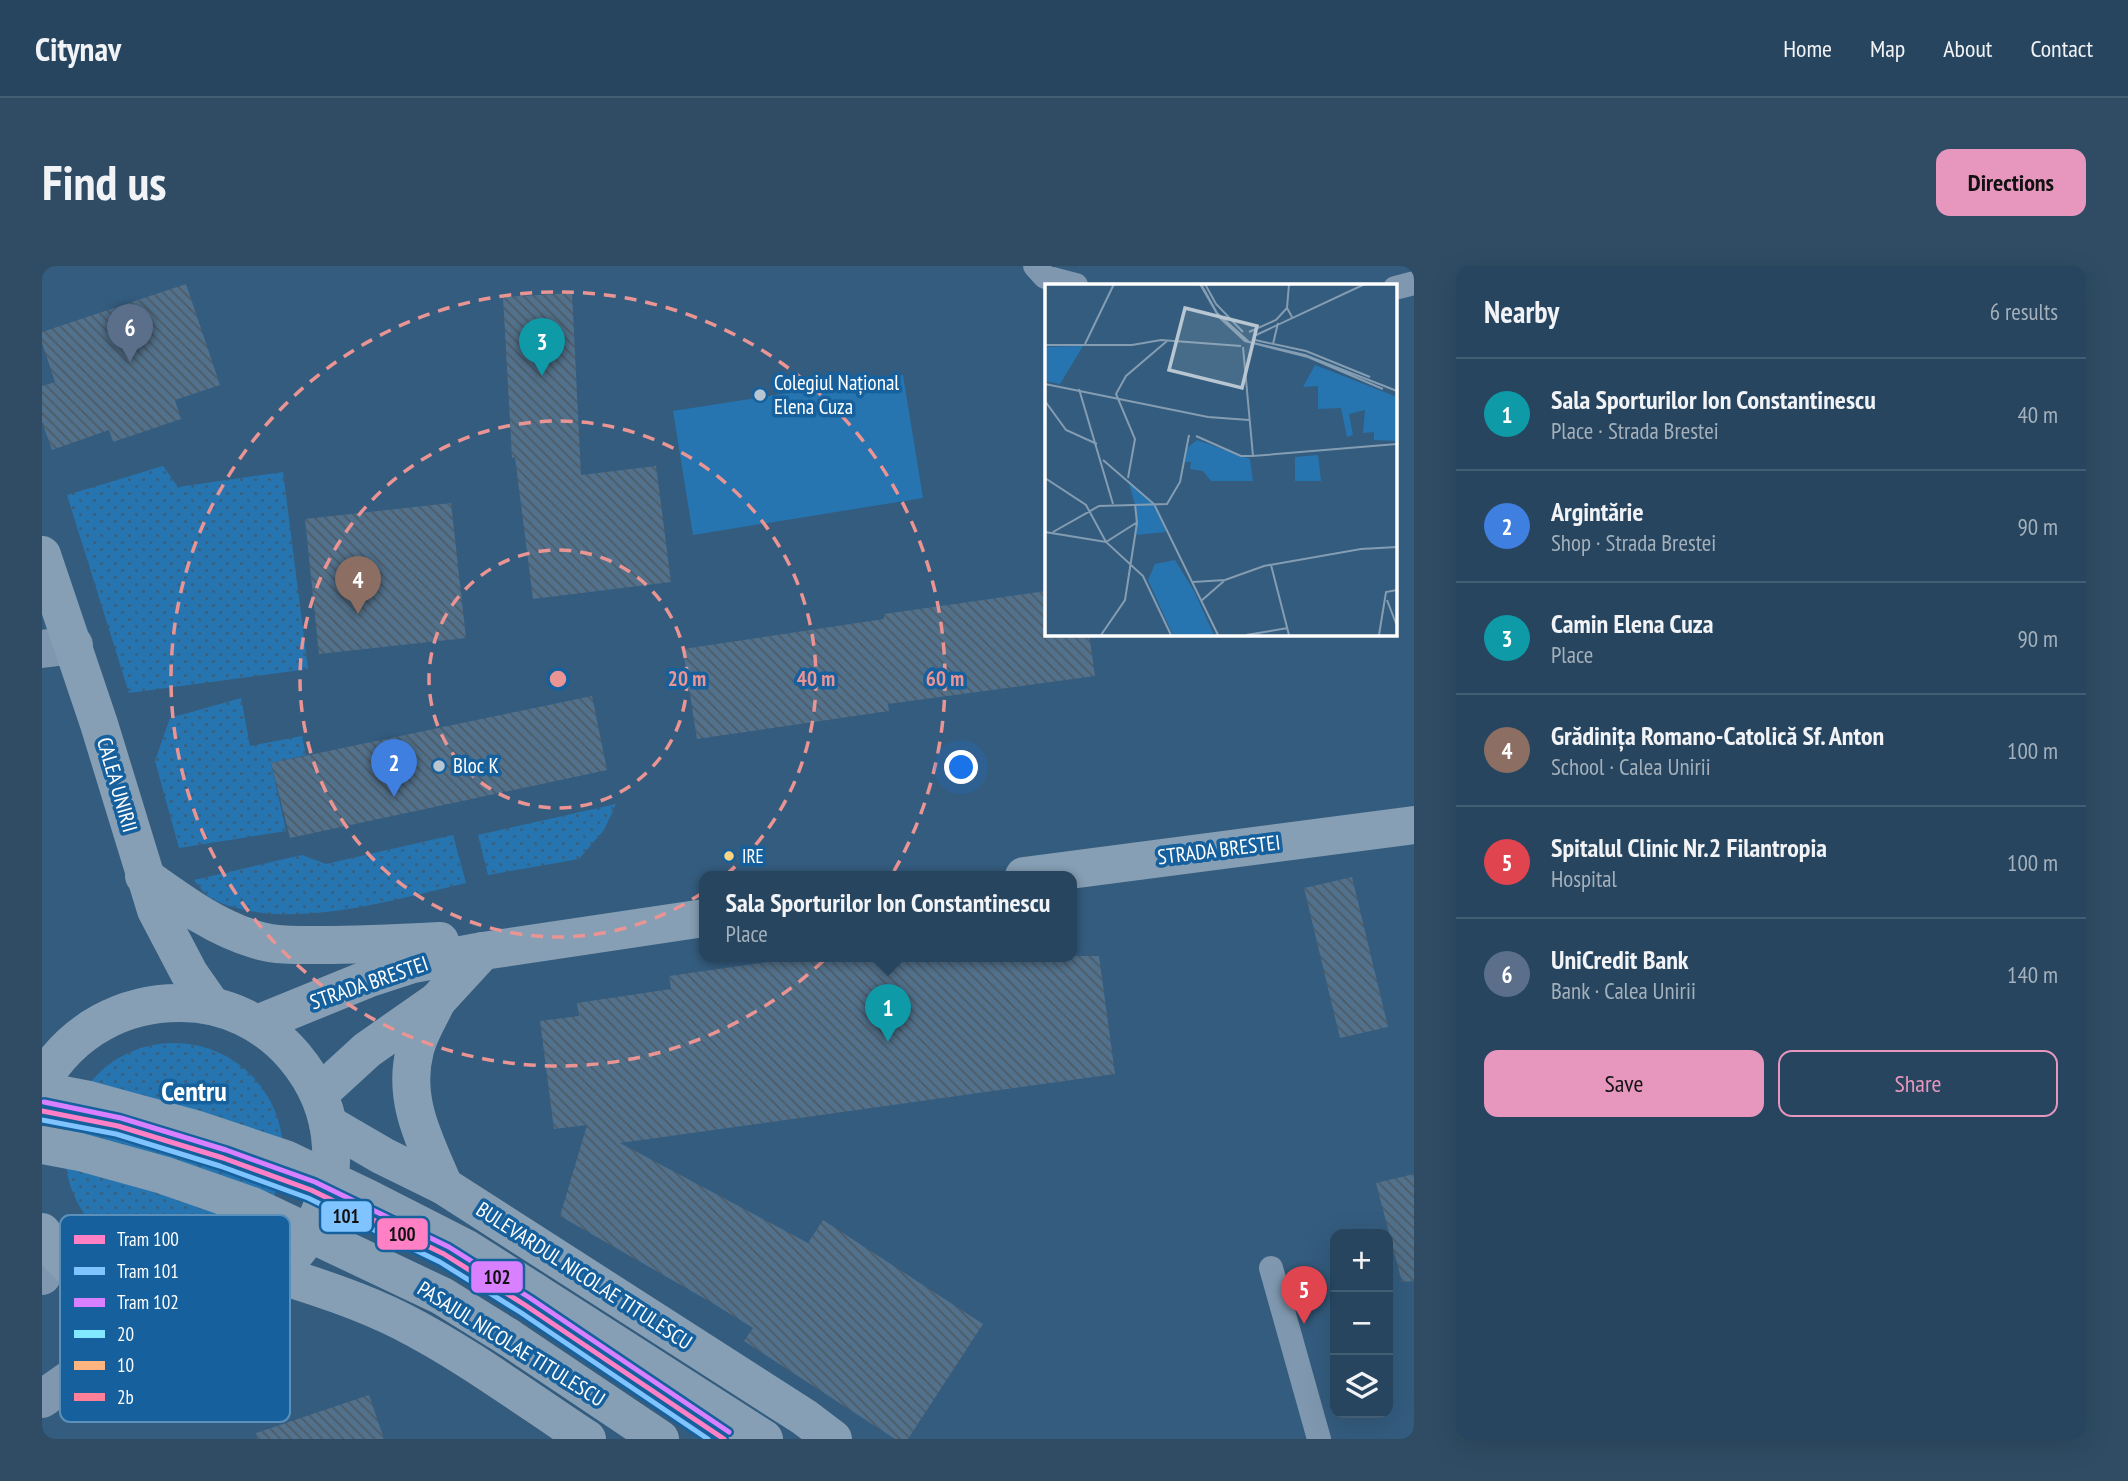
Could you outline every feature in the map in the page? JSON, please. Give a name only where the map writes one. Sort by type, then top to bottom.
[{"type":"main road","name":"CALEA UNIRII","points":[[42,555],[58,647],[156,910],[171,943],[212,1006]]},
{"type":"main road","name":"STRADA BRESTEI","points":[[1062,871],[1414,825]]},
{"type":"main road","points":[[144,876],[177,900],[225,928],[258,940],[291,945],[364,946],[448,940],[483,951]]},
{"type":"main road","name":"STRADA BRESTEI","points":[[257,1024],[370,978],[413,964],[699,919]]},
{"type":"main road","name":"STRADA BRESTEI","points":[[324,1109],[367,1050],[437,1000],[483,951]]},
{"type":"main road","points":[[437,1000],[415,1047],[410,1073],[411,1097],[417,1122],[444,1186]]},
{"type":"main road","points":[[49,1061],[91,1028],[124,1011],[160,1002],[212,1006],[257,1024],[283,1043],[303,1066],[324,1109],[331,1152],[330,1180],[323,1206],[311,1231],[290,1258]]},
{"type":"main road","points":[[42,1091],[89,1100],[195,1129],[285,1159],[367,1198],[467,1249],[764,1439]]},
{"type":"main road","name":"BULEVARDUL NICOLAE TITULESCU","points":[[324,1109],[383,1156],[444,1186],[804,1417],[833,1439]]},
{"type":"main road","name":"PASAJUL NICOLAE TITULESCU","points":[[42,1146],[80,1152],[140,1168],[271,1215]]},
{"type":"main road","name":"PASAJUL NICOLAE TITULESCU","points":[[290,1224],[442,1296],[660,1439]]},
{"type":"main road","points":[[290,1278],[318,1286],[399,1320],[432,1338],[587,1439]]},
{"type":"street","points":[[42,1399],[60,1386]]},
{"type":"lane","points":[[1035,266],[1045,277],[1072,284]]},
{"type":"lane","points":[[1396,288],[1414,283]]},
{"type":"lane","points":[[1271,1268],[1319,1439]]},
{"type":"shaded area","points":[[903,375],[923,498],[693,535],[673,411]]},
{"type":"shaded area","points":[[163,466],[178,487],[283,472],[308,669],[129,693],[67,495]]},
{"type":"shaded area","points":[[241,698],[250,746],[302,736],[306,755],[271,763],[286,831],[179,848],[155,761],[170,718]]},
{"type":"shaded area","points":[[616,804],[604,830],[579,859],[488,875],[478,835]]},
{"type":"shaded area","points":[[453,835],[466,883],[372,905],[304,914],[272,914],[241,909],[212,899],[194,880],[302,855],[326,864]]},
{"type":"shaded area","points":[[153,1045],[195,1045],[234,1062],[251,1075],[264,1092],[281,1131],[281,1173],[274,1194],[262,1215],[86,1215],[74,1194],[67,1173],[67,1131],[84,1092],[97,1075],[114,1062]]},
{"type":"building","points":[[186,284],[220,385],[175,400],[181,419],[113,442],[109,430],[52,450],[42,422],[42,386],[55,382],[42,343],[42,332]]},
{"type":"building","points":[[572,293],[581,475],[656,466],[671,582],[533,599],[515,457],[512,458],[503,297]]},
{"type":"building","points":[[451,503],[466,638],[319,654],[305,519]]},
{"type":"building","points":[[1045,591],[1045,635],[1089,635],[1095,676],[888,704],[889,711],[697,739],[683,649],[884,619],[884,614]]},
{"type":"building","name":"Bloc K","points":[[592,696],[607,770],[290,838],[271,763]]},
{"type":"building","points":[[1352,877],[1388,1027],[1340,1038],[1304,888]]},
{"type":"building","points":[[1077,956],[1099,956],[1115,1074],[620,1143],[808,1243],[823,1220],[983,1324],[908,1439],[895,1439],[744,1341],[753,1328],[560,1216],[587,1125],[554,1129],[540,1021],[579,1016],[577,1003],[671,989],[669,976],[768,962],[1077,962]]},
{"type":"building","points":[[1414,1174],[1414,1281],[1402,1282],[1393,1248],[1393,1229],[1388,1229],[1376,1183]]},
{"type":"building","points":[[369,1395],[384,1439],[257,1439],[256,1433]]},
{"type":"tram line","name":"102","points":[[44,1102],[121,1118],[226,1150],[315,1182],[449,1247],[530,1298],[729,1432]]},
{"type":"tram line","name":"100","points":[[42,1111],[118,1126],[223,1158],[311,1190],[444,1254],[525,1305],[724,1439]]},
{"type":"tram line","name":"101","points":[[42,1120],[116,1134],[220,1166],[308,1198],[440,1262],[520,1312],[708,1439]]},
{"type":"place","name":"UniCredit Bank","points":[[130,362]]},
{"type":"place","name":"Camin Elena Cuza","points":[[542,376]]},
{"type":"place","name":"Colegiul Național Elena Cuza","points":[[760,395]]},
{"type":"place","name":"Grădinița Romano-Catolică Sf. Anton","points":[[358,614]]},
{"type":"place","name":"Bloc K","points":[[439,766]]},
{"type":"place","name":"Argintărie","points":[[394,797]]},
{"type":"place","name":"IRE","points":[[729,856]]},
{"type":"place","name":"Sala Sporturilor Ion Constantinescu","points":[[888,1042]]},
{"type":"place","name":"Spitalul Clinic Nr.2 Filantropia","points":[[1304,1324]]},
{"type":"district","name":"Centru","points":[[194,1091]]}]
